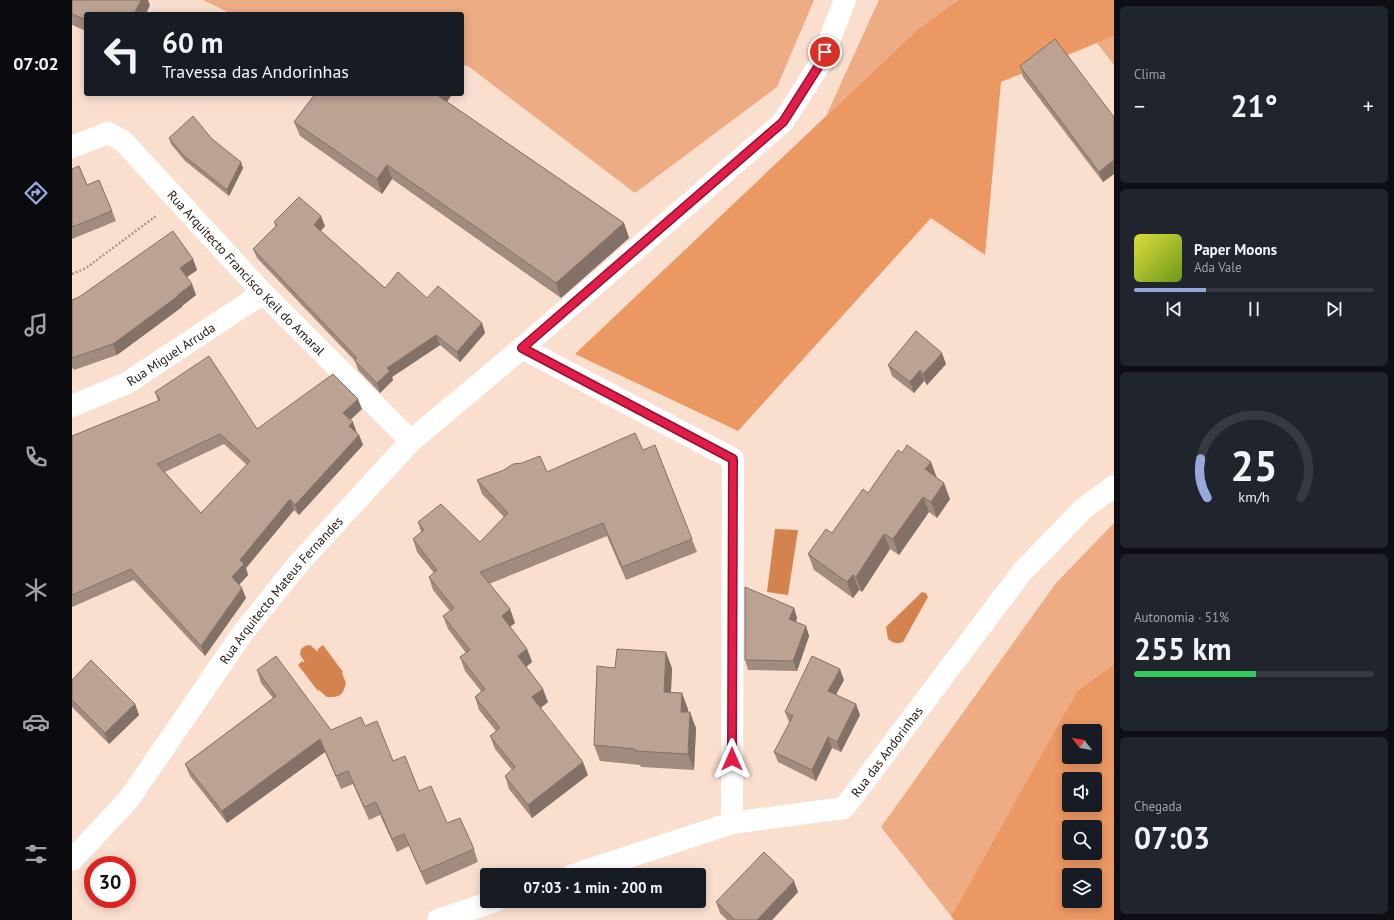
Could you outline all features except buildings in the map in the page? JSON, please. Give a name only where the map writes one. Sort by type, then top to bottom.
[{"type":"street","name":"Rua Arquitecto Mateus Fernandes","points":[[72,860],[129,799],[242,634],[299,563],[411,441],[522,348],[783,122],[820,64],[845,0]]},
{"type":"street","name":"Rua Arquitecto Francisco Keil do Amaral","points":[[72,147],[108,133],[123,141],[264,293],[411,441]]},
{"type":"street","name":"Rua Miguel Arruda","points":[[72,406],[127,383],[264,293]]},
{"type":"street","points":[[522,348],[733,459],[732,822]]},
{"type":"street","name":"Rua das Andorinhas","points":[[594,868],[732,822],[844,808],[1022,572],[1083,509],[1114,486]]},
{"type":"street","points":[[438,920],[480,906]]},
{"type":"path","points":[[72,274],[86,268],[177,200]]},
{"type":"shaded area","points":[[203,0],[814,0],[777,87],[635,193],[468,66],[464,65],[464,12],[228,12]]},
{"type":"shaded area","points":[[879,0],[958,0],[918,29],[826,116]]},
{"type":"shaded area","points":[[958,0],[1114,0],[1114,36],[1001,82],[985,255],[931,218],[738,431],[575,354],[918,29]]},
{"type":"shaded area","points":[[1114,36],[1114,65],[1097,43]]},
{"type":"shaded area","points":[[1114,523],[1114,664],[1077,691],[951,916],[881,827],[1056,583]]},
{"type":"shaded area","points":[[775,529],[798,530],[788,595],[767,592]]},
{"type":"shaded area","points":[[922,592],[926,593],[928,597],[903,642],[896,643],[888,639],[886,627]]},
{"type":"shaded area","points":[[310,645],[318,652],[318,649],[323,645],[343,672],[342,673],[346,683],[340,695],[335,697],[327,697],[319,690],[318,691],[298,665],[302,661],[305,663],[300,654],[301,649]]},
{"type":"shaded area","points":[[1114,664],[1114,920],[954,920],[951,916],[1077,691]]},
{"type":"route","points":[[732,759],[733,459],[522,348],[783,122],[820,64],[825,52]]}]
